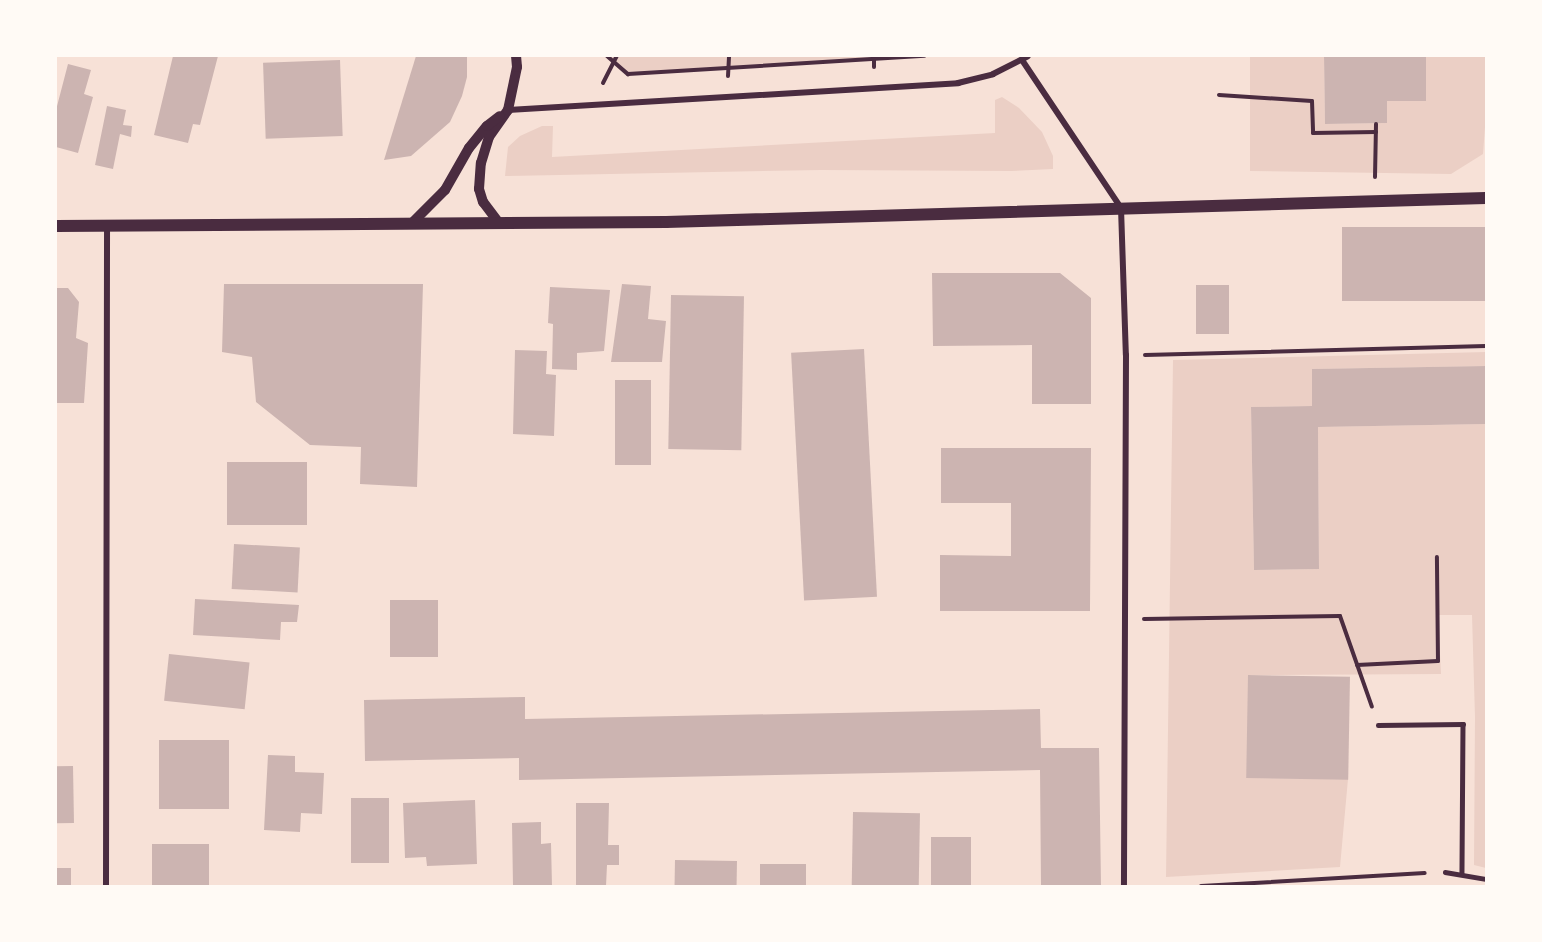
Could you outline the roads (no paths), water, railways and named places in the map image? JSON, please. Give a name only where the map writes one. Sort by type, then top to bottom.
[{"type":"main road","points":[[56,226],[666,222],[1486,198]]},
{"type":"street","points":[[499,222],[483,202],[478,189],[481,163],[489,137],[508,110],[517,67],[516,56]]},
{"type":"street","points":[[411,224],[426,212],[445,190],[468,148],[487,126],[508,110],[958,82],[993,74],[1025,58],[1121,208],[1126,355],[1124,886]]},
{"type":"street","points":[[106,226],[106,886]]},
{"type":"lane","points":[[1378,725],[1462,724],[1462,873]]},
{"type":"lane","points":[[1445,872],[1462,873],[1486,879]]}]
